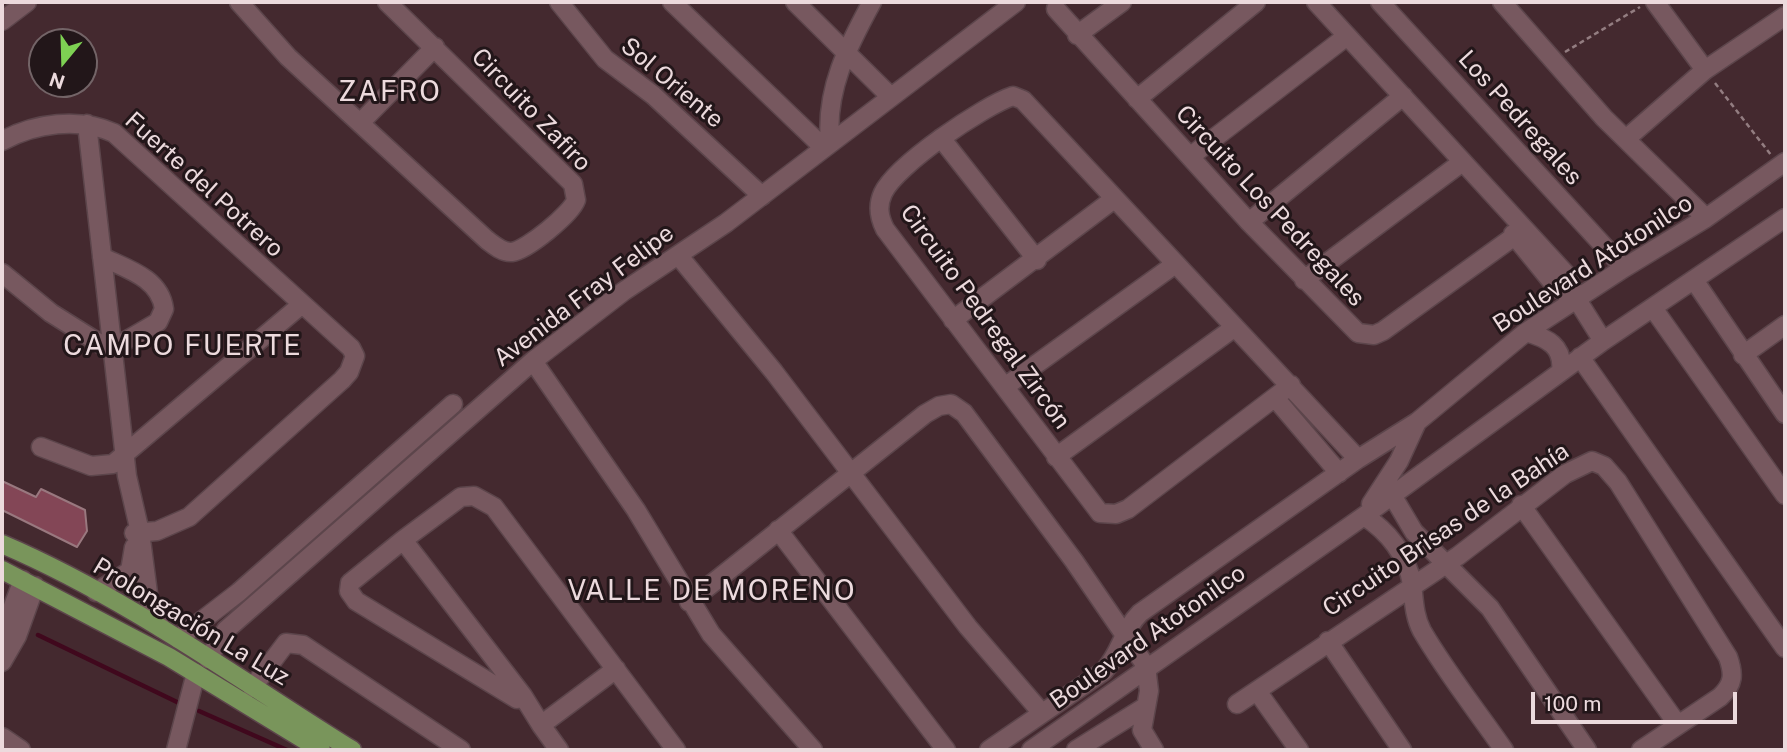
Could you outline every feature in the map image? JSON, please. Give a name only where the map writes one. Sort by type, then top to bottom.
[{"type":"main road","name":"Prolongación La Luz","points":[[2,544],[41,561],[161,628],[178,639],[202,666],[321,750]]},
{"type":"main road","name":"Prolongación La Luz","points":[[2,570],[252,688],[352,750]]},
{"type":"street","points":[[2,21],[27,2]]},
{"type":"street","name":"Circuito Zafiro","points":[[239,2],[288,57],[487,240],[505,251],[518,250],[566,216],[576,200],[573,184],[387,2]]},
{"type":"street","points":[[672,2],[827,145]]},
{"type":"street","points":[[795,2],[891,97]]},
{"type":"street","points":[[827,145],[833,95],[845,51],[872,2]]},
{"type":"street","name":"Avenida Fray Felipe","points":[[176,750],[202,666],[226,630],[533,361],[624,291],[762,196],[1016,2]]},
{"type":"street","points":[[1077,35],[1122,2]]},
{"type":"street","points":[[1137,99],[1256,2]]},
{"type":"street","points":[[1316,2],[1506,212],[1518,234],[1566,274],[1576,298],[1603,341]]},
{"type":"street","name":"Los Pedregales","points":[[1380,2],[1624,268]]},
{"type":"street","points":[[1502,2],[1604,118],[1706,218]]},
{"type":"street","points":[[1651,2],[1705,70]]},
{"type":"street","name":"Sol Oriente","points":[[565,4],[605,59],[653,95],[762,196]]},
{"type":"street","name":"Circuito Los Pedregales","points":[[1056,9],[1249,222],[1350,328],[1358,333],[1374,335],[1518,234]]},
{"type":"street","points":[[1626,139],[1705,70],[1785,16]]},
{"type":"street","points":[[1191,156],[1347,36]]},
{"type":"street","points":[[361,122],[435,47]]},
{"type":"street","name":"Circuito Pedregal Zircón","points":[[1291,385],[1128,509],[1116,514],[1100,513],[885,229],[879,212],[884,191],[893,179],[941,138],[986,108],[1013,96],[1029,104],[1174,265],[1291,385],[1359,459]]},
{"type":"street","points":[[1249,222],[1403,96]]},
{"type":"street","points":[[87,124],[110,350],[136,528],[137,571],[161,628]]},
{"type":"street","name":"Fuerte del Potrero","points":[[2,141],[31,128],[87,124],[114,133],[351,348],[354,364],[342,380],[189,517],[174,526],[136,528]]},
{"type":"street","points":[[941,138],[1037,260]]},
{"type":"street","points":[[1304,280],[1461,163]]},
{"type":"street","name":"Boulevard Atotonilco","points":[[1364,516],[1399,461],[1418,422],[1526,332],[1706,218],[1782,164]]},
{"type":"street","points":[[953,320],[1037,260],[1114,199]]},
{"type":"street","name":"Boulevard Atotonilco","points":[[1031,750],[1054,743],[1146,666],[1364,516],[1580,357],[1785,218]]},
{"type":"street","points":[[678,256],[774,372],[976,637],[1041,712]]},
{"type":"street","points":[[102,257],[152,284],[159,292],[164,309],[158,322],[110,350]]},
{"type":"street","points":[[1006,386],[1174,265]]},
{"type":"street","points":[[2,273],[51,313],[110,350]]},
{"type":"street","points":[[1694,280],[1785,414]]},
{"type":"street","points":[[41,447],[99,467],[113,464],[301,305]]},
{"type":"street","points":[[1653,308],[1785,495]]},
{"type":"street","points":[[1743,355],[1785,325]]},
{"type":"street","points":[[1056,457],[1235,327]]},
{"type":"street","points":[[1526,332],[1552,342],[1559,351],[1561,371]]},
{"type":"street","points":[[1580,357],[1785,648]]},
{"type":"street","points":[[533,361],[636,510],[689,602],[731,660],[813,750]]},
{"type":"street","points":[[1276,399],[1339,473]]},
{"type":"street","points":[[178,639],[239,592],[453,404]]},
{"type":"street","points":[[689,602],[925,414],[945,404],[957,407],[1074,561],[1146,666],[1149,691],[1142,730],[1154,750]]},
{"type":"street","points":[[989,750],[1104,671],[1118,656],[1125,635],[1140,612],[1359,459],[1418,422]]},
{"type":"street","name":"Circuito Brisas de la Bahía","points":[[1237,704],[1444,564],[1565,474],[1592,461],[1604,466],[1618,482],[1731,666],[1733,677],[1730,688],[1641,750]]},
{"type":"street","points":[[1392,495],[1414,532],[1444,564],[1466,581],[1490,608],[1587,750]]},
{"type":"street","points":[[523,696],[517,699],[356,601],[349,591],[350,583],[461,498],[484,499],[494,507],[676,750]]},
{"type":"street","points":[[1521,505],[1678,725]]},
{"type":"street","points":[[1364,516],[1380,528],[1401,552],[1409,568],[1413,603],[1422,629],[1504,750]]},
{"type":"street","points":[[778,530],[946,750]]},
{"type":"street","points":[[403,540],[523,696],[557,750]]},
{"type":"street","points":[[96,592],[137,571]]},
{"type":"street","points":[[2,635],[29,583]]},
{"type":"street","points":[[2,662],[17,636],[29,583]]},
{"type":"street","points":[[1328,641],[1402,750]]},
{"type":"street","points":[[252,688],[286,643],[303,645],[461,750]]},
{"type":"street","points":[[541,725],[616,669]]},
{"type":"street","points":[[1257,691],[1299,750]]},
{"type":"street","points":[[1076,750],[1145,707]]},
{"type":"street","points":[[2,737],[21,750]]},
{"type":"path","points":[[1553,59],[1651,2]]},
{"type":"path","points":[[1705,70],[1782,164]]},
{"type":"building","points":[[2,481],[36,497],[41,489],[85,510],[87,531],[77,547],[2,510]]},
{"type":"waterway","points":[[38,635],[179,703]]},
{"type":"waterway","points":[[199,711],[287,750]]},
{"type":"district","name":"ZAFRO","points":[[390,92]]},
{"type":"district","name":"CAMPO FUERTE","points":[[183,346]]},
{"type":"district","name":"VALLE DE MORENO","points":[[712,591]]}]
